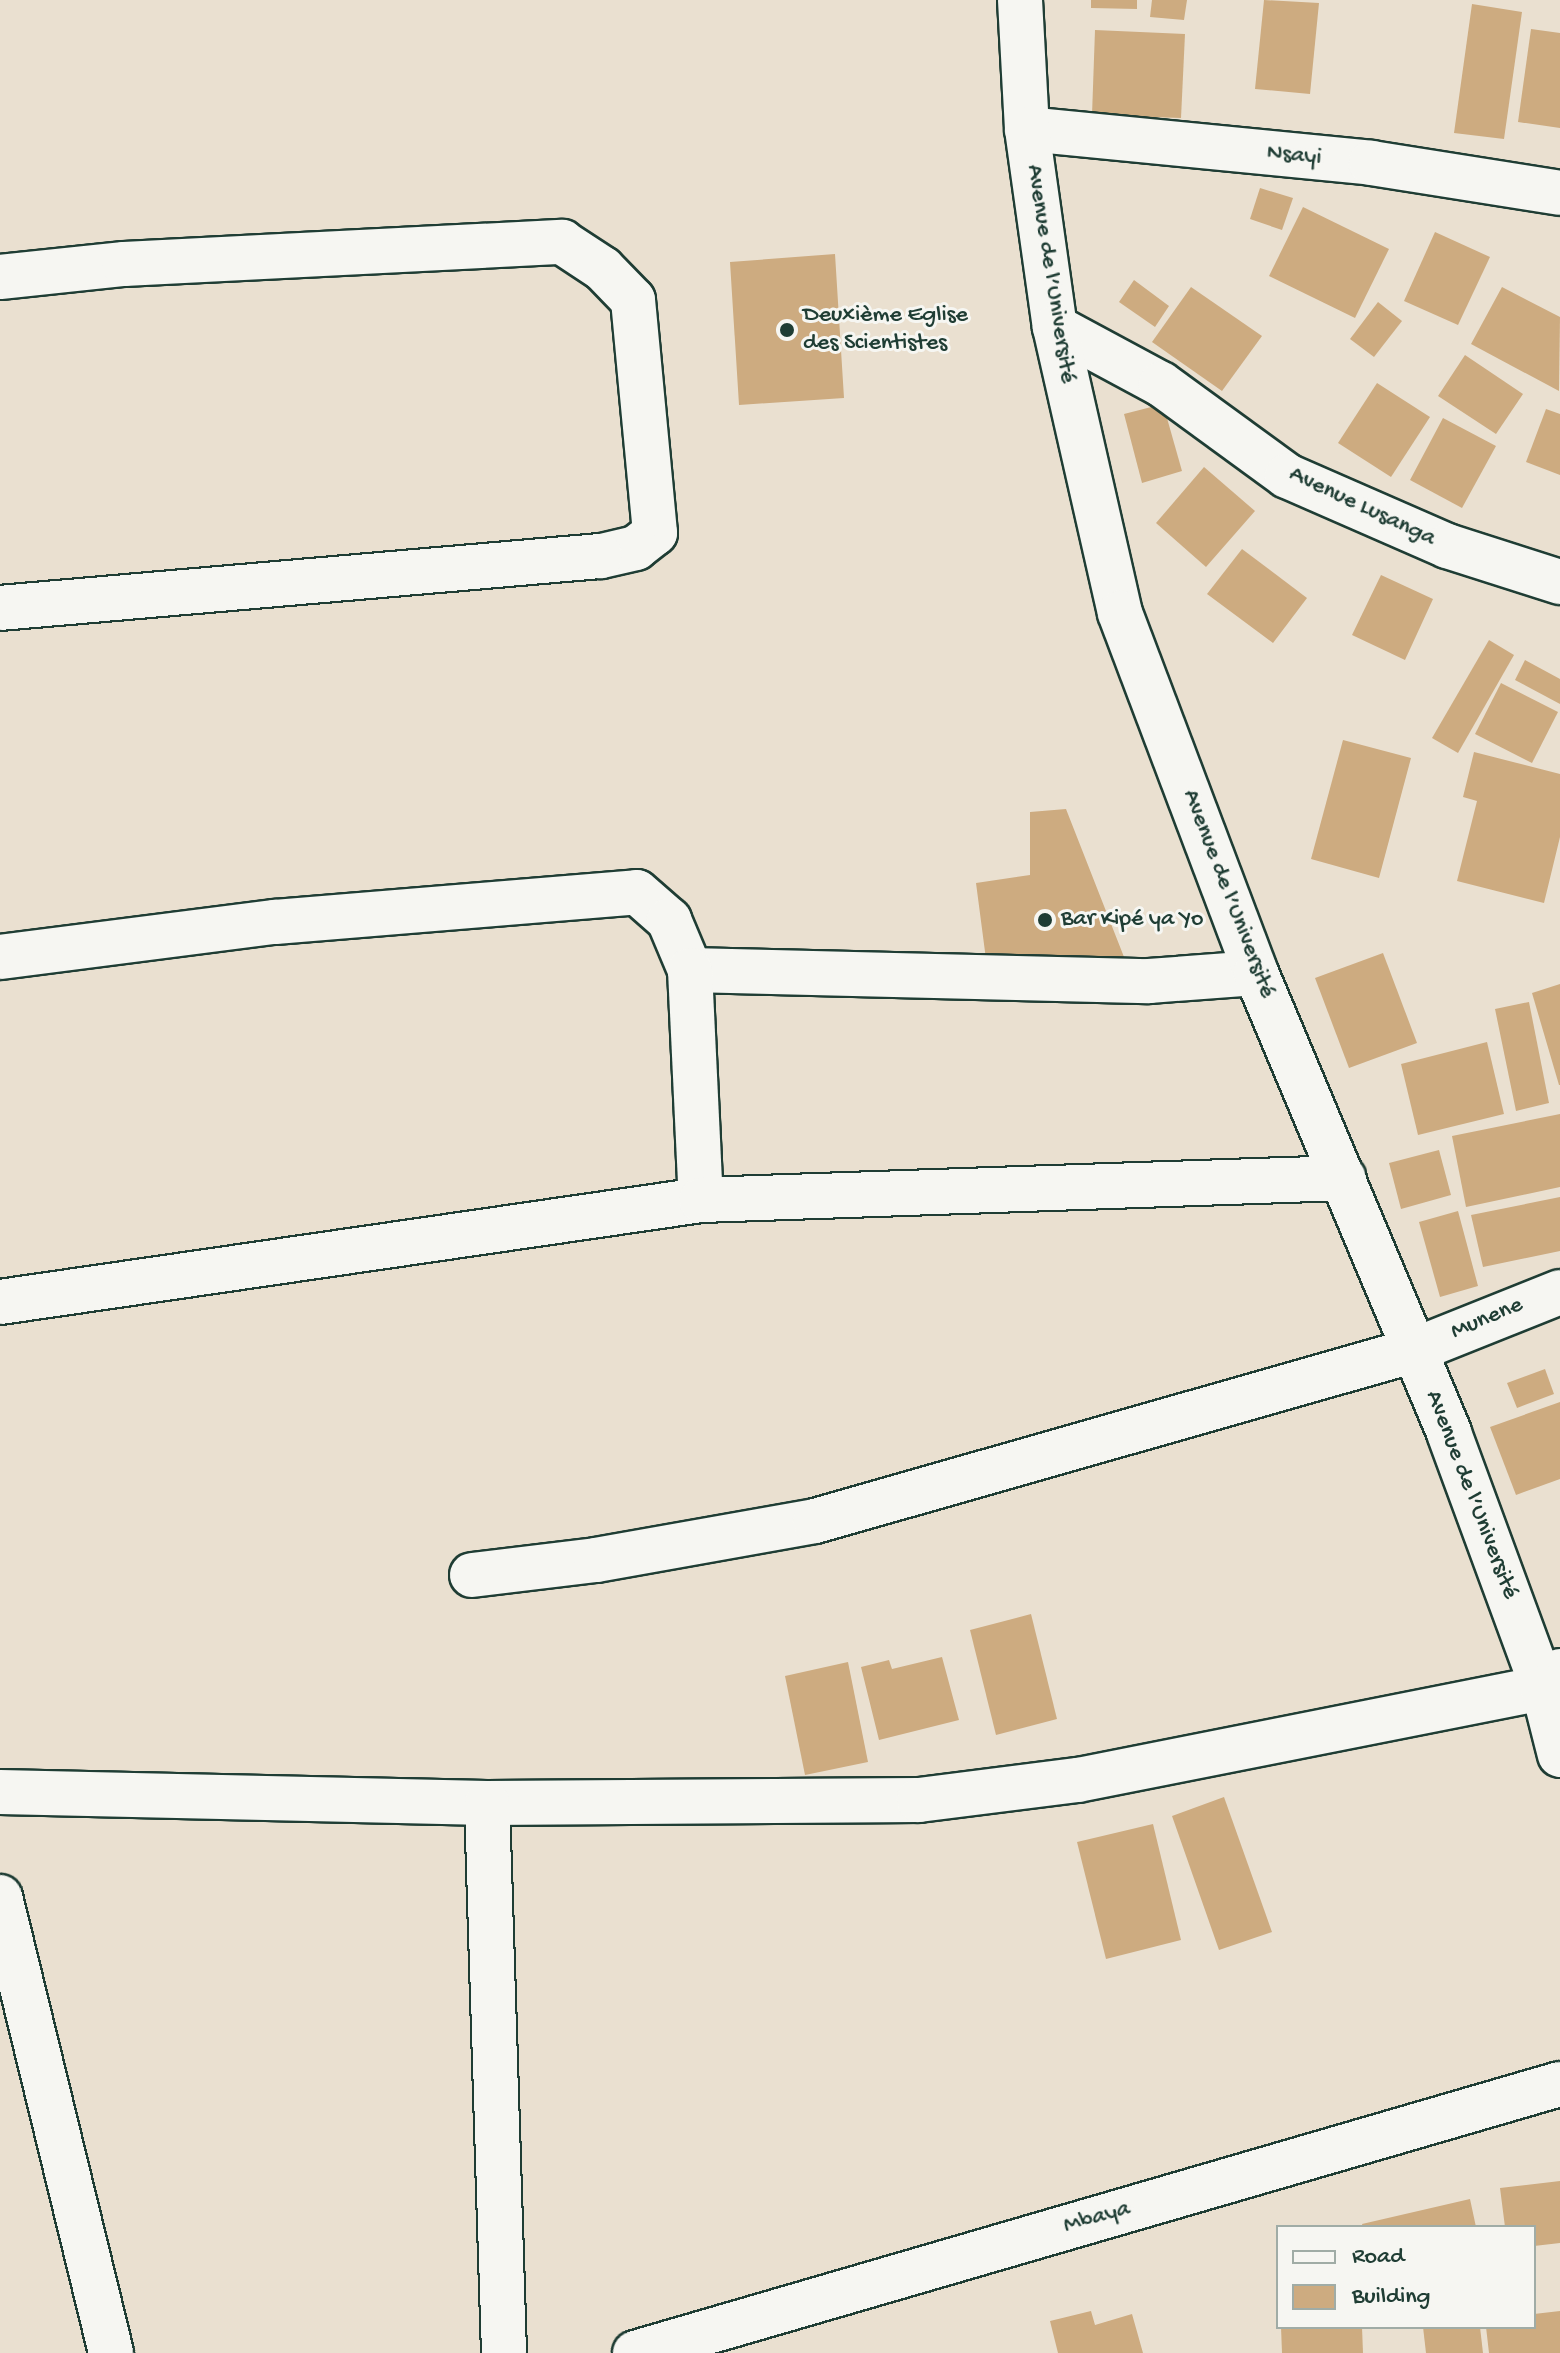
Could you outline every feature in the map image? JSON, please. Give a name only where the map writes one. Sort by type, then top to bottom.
[{"type":"street","name":"Avenue de l’Université","points":[[1020,0],[1027,129],[1055,327],[1120,613],[1256,973],[1551,1680],[1560,1755]]},
{"type":"street","name":"Nsayi","points":[[1027,129],[1371,163],[1560,193]]},
{"type":"street","points":[[0,277],[124,264],[562,242],[603,269],[633,300],[655,533],[636,548],[600,556],[0,608]]},
{"type":"street","name":"Avenue Lusanga","points":[[1055,327],[1161,384],[1287,476],[1447,546],[1560,582]]},
{"type":"street","points":[[0,957],[275,922],[637,892],[669,920],[690,970],[701,1200]]},
{"type":"street","points":[[690,970],[1149,981],[1256,973]]},
{"type":"street","points":[[0,1302],[701,1200],[1344,1178]]},
{"type":"street","name":"Munene","points":[[472,1575],[596,1560],[815,1521],[1415,1350],[1560,1292]]},
{"type":"street","points":[[0,1792],[487,1803],[919,1800],[1078,1780],[1551,1680]]},
{"type":"street","points":[[487,1803],[504,2353]]},
{"type":"street","points":[[0,1897],[111,2353]]},
{"type":"street","name":"Mbaya","points":[[635,2353],[1560,2084]]},
{"type":"building","points":[[1091,0],[1137,0],[1137,9],[1091,8]]},
{"type":"building","points":[[1152,0],[1187,0],[1184,20],[1150,17]]},
{"type":"building","points":[[1264,0],[1319,3],[1310,94],[1255,89]]},
{"type":"building","points":[[1472,4],[1522,12],[1504,139],[1454,133]]},
{"type":"building","points":[[1531,29],[1560,33],[1560,128],[1518,122]]},
{"type":"building","points":[[1095,30],[1185,34],[1181,118],[1092,115]]},
{"type":"building","points":[[1260,188],[1293,198],[1282,230],[1250,219]]},
{"type":"building","points":[[1303,207],[1389,249],[1355,318],[1269,276]]},
{"type":"building","points":[[1435,232],[1490,257],[1458,325],[1404,301]]},
{"type":"building","name":"Deuxième Eglise des Scientistes","points":[[835,254],[844,398],[739,405],[730,262]]},
{"type":"building","points":[[1134,280],[1169,306],[1155,327],[1119,302]]},
{"type":"building","points":[[1191,287],[1262,336],[1222,391],[1152,342]]},
{"type":"building","points":[[1502,287],[1560,317],[1559,391],[1471,344]]},
{"type":"building","points":[[1378,302],[1402,321],[1374,357],[1350,339]]},
{"type":"building","points":[[1465,355],[1523,394],[1496,434],[1438,396]]},
{"type":"building","points":[[1377,383],[1430,417],[1391,477],[1338,443]]},
{"type":"building","points":[[1163,404],[1182,471],[1142,483],[1124,414]]},
{"type":"building","points":[[1546,409],[1560,414],[1560,475],[1526,462]]},
{"type":"building","points":[[1443,418],[1496,446],[1462,508],[1410,480]]},
{"type":"building","points":[[1204,467],[1255,511],[1206,567],[1156,523]]},
{"type":"building","points":[[1242,549],[1307,598],[1273,643],[1207,594]]},
{"type":"building","points":[[1381,575],[1433,599],[1405,660],[1352,635]]},
{"type":"building","points":[[1489,640],[1514,655],[1458,753],[1432,738]]},
{"type":"building","points":[[1525,660],[1560,679],[1560,704],[1515,680]]},
{"type":"building","points":[[1501,683],[1558,712],[1532,763],[1475,734]]},
{"type":"building","points":[[1343,740],[1411,758],[1379,878],[1311,859]]},
{"type":"building","points":[[1474,752],[1560,774],[1560,837],[1544,903],[1457,881],[1477,801],[1463,797]]},
{"type":"building","name":"Bar Kipé ya Yo","points":[[1066,809],[1124,957],[987,967],[976,883],[1030,875],[1030,812]]},
{"type":"building","points":[[1383,953],[1417,1043],[1349,1068],[1315,978]]},
{"type":"building","points":[[1560,984],[1560,1085],[1559,1085],[1532,993]]},
{"type":"building","points":[[1529,1002],[1549,1103],[1516,1111],[1495,1009]]},
{"type":"building","points":[[1487,1042],[1504,1114],[1418,1135],[1401,1064]]},
{"type":"building","points":[[1560,1114],[1560,1187],[1466,1207],[1452,1136]]},
{"type":"building","points":[[1439,1150],[1451,1195],[1401,1209],[1389,1163]]},
{"type":"building","points":[[1560,1197],[1560,1251],[1483,1267],[1471,1215]]},
{"type":"building","points":[[1458,1211],[1478,1286],[1440,1297],[1419,1222]]},
{"type":"building","points":[[1545,1369],[1554,1394],[1517,1408],[1507,1383]]},
{"type":"building","points":[[1560,1402],[1560,1479],[1516,1495],[1490,1427]]},
{"type":"building","points":[[1031,1614],[1057,1719],[996,1735],[970,1630]]},
{"type":"building","points":[[942,1657],[959,1720],[879,1740],[861,1667],[889,1660],[892,1669]]},
{"type":"building","points":[[848,1662],[868,1762],[805,1775],[785,1676]]},
{"type":"building","points":[[1224,1797],[1272,1932],[1219,1950],[1172,1816]]},
{"type":"building","points":[[1153,1824],[1181,1940],[1106,1959],[1077,1842]]},
{"type":"building","points":[[1560,2181],[1560,2243],[1536,2246],[1536,2225],[1505,2225],[1500,2188]]},
{"type":"building","points":[[1470,2199],[1476,2225],[1362,2225]]},
{"type":"building","points":[[1091,2311],[1095,2325],[1132,2314],[1143,2353],[1058,2353],[1050,2321]]},
{"type":"building","points":[[1560,2311],[1560,2353],[1489,2353],[1486,2329],[1536,2329],[1536,2314]]},
{"type":"building","points":[[1281,2329],[1362,2329],[1363,2353],[1282,2353]]},
{"type":"building","points":[[1423,2329],[1480,2329],[1483,2353],[1426,2353]]},
{"type":"place","name":"Deuxième Eglise des Scientistes","points":[[787,330]]},
{"type":"place","name":"Bar Kipé ya Yo","points":[[1045,920]]}]
